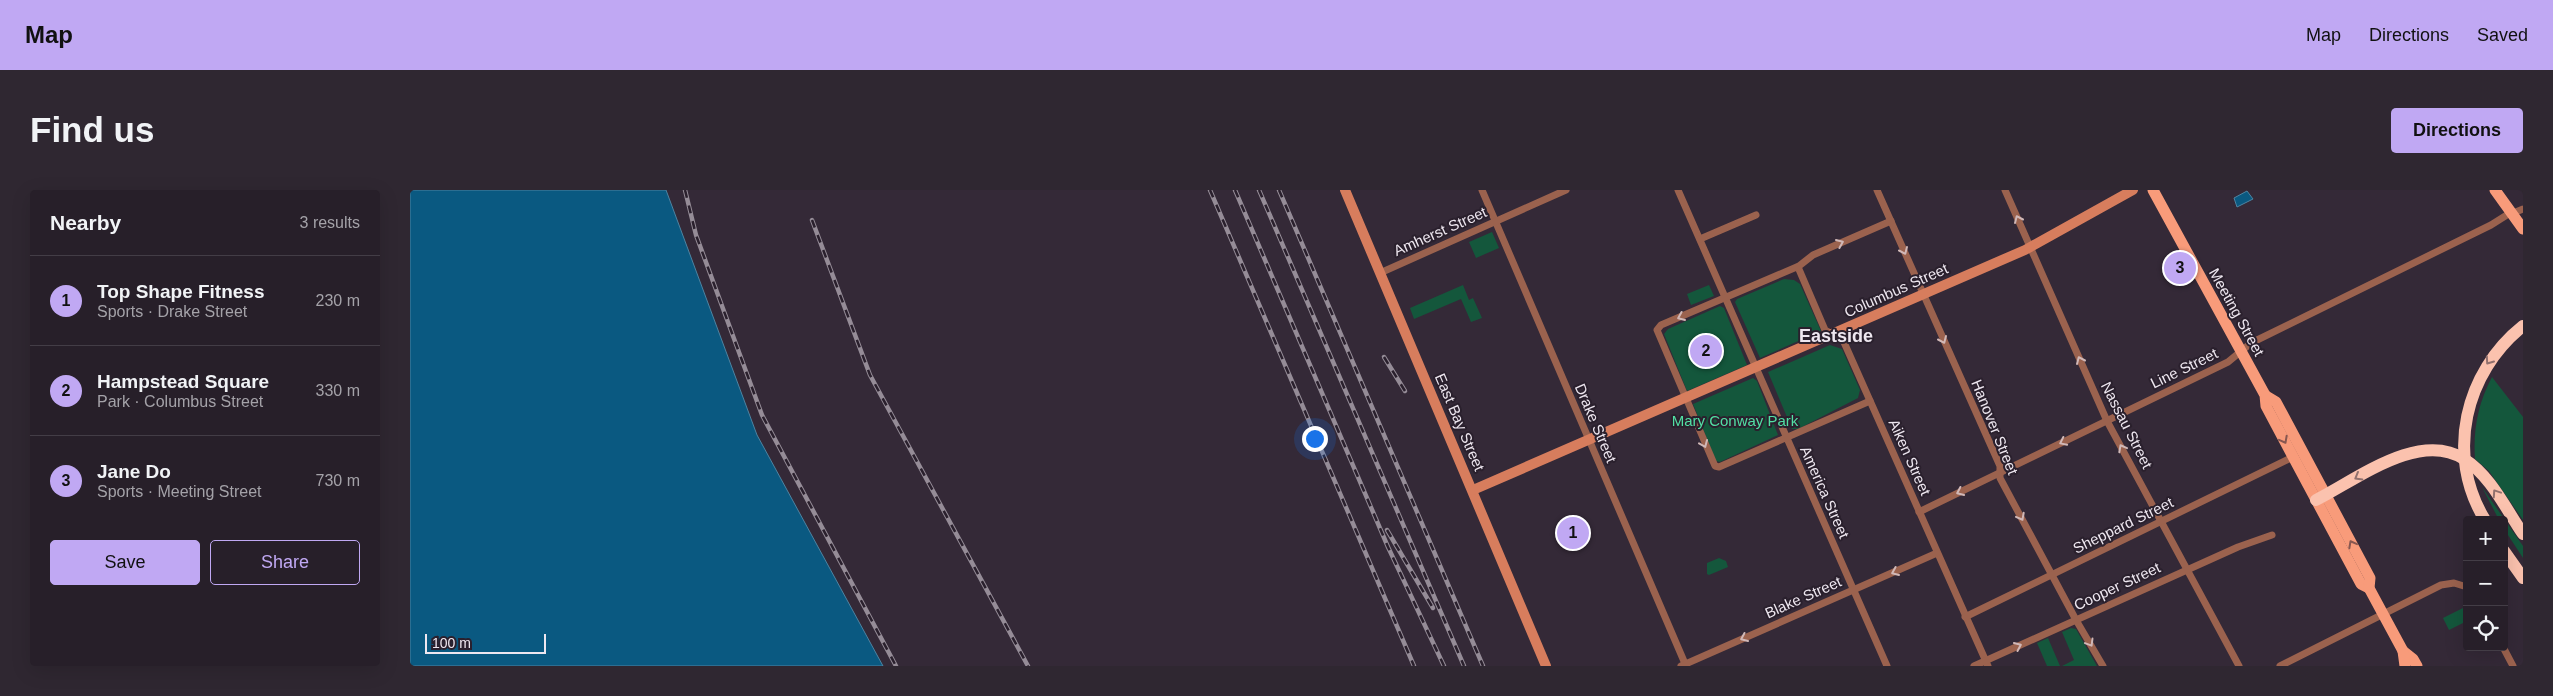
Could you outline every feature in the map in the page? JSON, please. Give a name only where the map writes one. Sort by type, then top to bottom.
[{"type":"highway","points":[[2483,516],[2471,492],[2465,469],[2465,426],[2475,389],[2488,363],[2500,346],[2523,326]]},
{"type":"highway","points":[[2321,498],[2400,456],[2426,450],[2441,451],[2464,458],[2477,470],[2523,534]]},
{"type":"highway","points":[[2508,556],[2523,578]]},
{"type":"main road","name":"Meeting Street","points":[[2153,190],[2266,396],[2266,406],[2293,457],[2321,498],[2370,578],[2369,588],[2403,651],[2405,666]]},
{"type":"main road","points":[[2495,190],[2510,214],[2523,229]]},
{"type":"main road","name":"Meeting Street","points":[[2266,396],[2276,402],[2321,498]]},
{"type":"main road","name":"Meeting Street","points":[[2403,651],[2413,659],[2417,666]]},
{"type":"street","name":"East Bay Street","points":[[1345,190],[1474,490],[1546,666]]},
{"type":"street","name":"Drake Street","points":[[1482,190],[1684,665]]},
{"type":"street","name":"Amherst Street","points":[[1380,272],[1566,190]]},
{"type":"street","name":"America Street","points":[[1678,190],[1887,666]]},
{"type":"street","name":"Hanover Street","points":[[1877,190],[2000,466],[2000,478],[2076,620],[2104,666]]},
{"type":"street","name":"Nassau Street","points":[[2005,190],[2107,421],[2239,666]]},
{"type":"street","name":"Columbus Street","points":[[1474,490],[2030,248],[2133,190]]},
{"type":"street","name":"Line Street","points":[[1919,512],[2228,362],[2251,343],[2523,209]]},
{"type":"street","points":[[1700,239],[1756,215]]},
{"type":"street","points":[[1870,401],[1719,467],[1715,466],[1657,330],[1661,325],[1798,267],[1813,255],[1890,221]]},
{"type":"street","name":"Aiken Street","points":[[1798,267],[1824,327],[1843,340],[1987,664]]},
{"type":"street","name":"Sheppard Street","points":[[1965,617],[2293,457]]},
{"type":"street","name":"Cooper Street","points":[[1974,666],[1987,664],[2076,620],[2238,547],[2272,535]]},
{"type":"street","name":"Blake Street","points":[[1684,665],[1937,553]]},
{"type":"street","points":[[2280,666],[2441,585],[2454,583],[2463,586]]},
{"type":"street","points":[[2505,651],[2513,666]]},
{"type":"green space","points":[[1492,232],[1499,248],[1476,258],[1469,242]]},
{"type":"green space","points":[[1784,279],[1794,280],[1800,284],[1821,331],[1760,358],[1735,302],[1737,299]]},
{"type":"green space","points":[[1463,285],[1469,300],[1473,298],[1482,318],[1471,322],[1461,299],[1414,319],[1410,308]]},
{"type":"green space","points":[[1709,285],[1714,296],[1691,305],[1687,294]]},
{"type":"green space","points":[[1720,306],[1724,308],[1747,365],[1687,391],[1664,334],[1668,329]]},
{"type":"green space","points":[[1830,345],[1842,349],[1860,390],[1858,398],[1798,429],[1792,429],[1768,372]]},
{"type":"green space","points":[[2492,377],[2523,417],[2523,520],[2489,471],[2475,459],[2475,438],[2480,407]]},
{"type":"green space","name":"Mary Conway Park","points":[[1753,378],[1757,381],[1778,435],[1720,462],[1716,461],[1693,404]]},
{"type":"green space","points":[[2482,487],[2502,516],[2497,516]]},
{"type":"green space","points":[[2508,524],[2523,546],[2523,558],[2508,535]]},
{"type":"green space","points":[[1719,558],[1726,561],[1728,567],[1709,575],[1707,574],[1707,563]]},
{"type":"green space","points":[[2463,608],[2463,623],[2449,630],[2443,618]]},
{"type":"green space","points":[[2071,628],[2076,629],[2097,666],[2062,666],[2074,660],[2062,632]]},
{"type":"green space","points":[[2048,638],[2060,666],[2047,666],[2037,643]]},
{"type":"water","points":[[410,190],[666,190],[757,435],[883,666],[410,666]]},
{"type":"water","points":[[2247,191],[2253,199],[2237,207],[2234,198]]},
{"type":"railway","points":[[685,190],[696,235],[762,415],[896,666]]},
{"type":"railway","points":[[1210,190],[1414,666]]},
{"type":"railway","points":[[1235,190],[1388,547],[1444,666]]},
{"type":"railway","points":[[1259,190],[1464,666]]},
{"type":"railway","points":[[1279,190],[1483,666]]},
{"type":"railway","points":[[812,220],[870,375],[1028,666]]},
{"type":"railway","points":[[1384,357],[1405,391]]},
{"type":"railway","points":[[1387,530],[1433,608]]},
{"type":"place","name":"Jane Do","points":[[2180,268]]},
{"type":"place","name":"Hampstead Square","points":[[1706,351]]},
{"type":"place","name":"Top Shape Fitness","points":[[1573,533]]},
{"type":"district","name":"Eastside","points":[[1836,336]]}]
